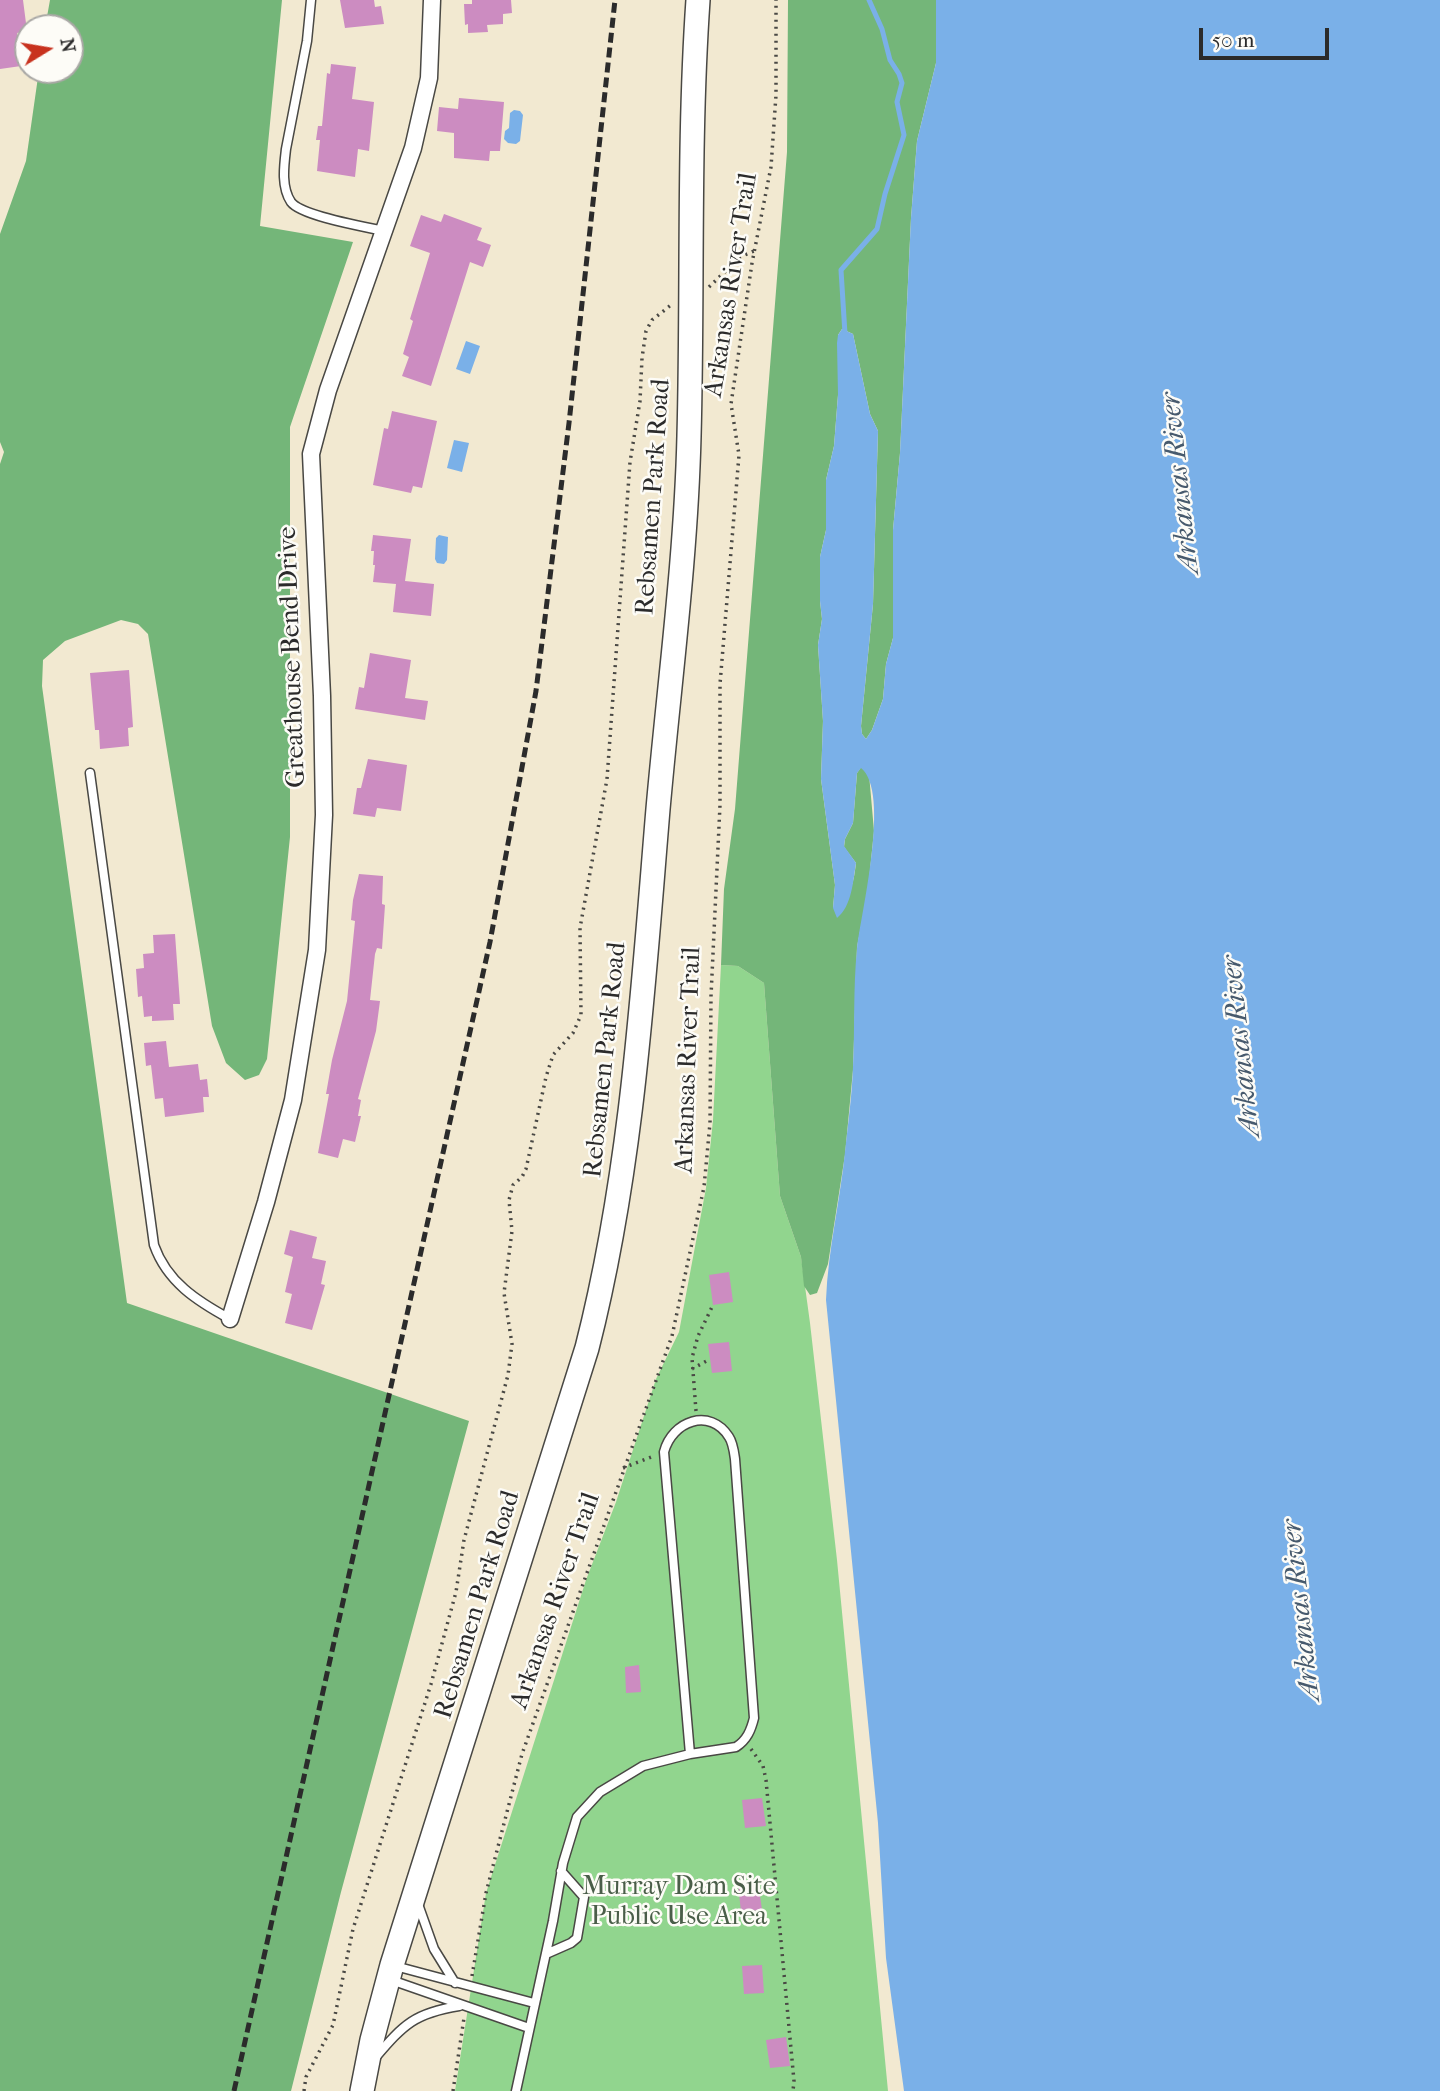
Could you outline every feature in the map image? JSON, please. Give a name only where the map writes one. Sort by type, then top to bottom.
[{"type":"street","name":"Greathouse Bend Drive","points":[[230,1319],[293,1100],[317,950],[322,881],[323,775],[311,454],[328,390],[414,148],[429,78],[432,0]]},
{"type":"street","name":"Rebsamen Park Road","points":[[362,2091],[390,1972],[572,1401],[601,1294],[614,1226],[636,1061],[684,536],[689,433],[698,0]]},
{"type":"lane","points":[[312,0],[307,41],[286,149],[284,177],[288,195],[291,202],[302,211],[384,231]]},
{"type":"lane","points":[[90,773],[154,1245],[167,1273],[186,1291],[230,1319]]},
{"type":"lane","points":[[516,2091],[561,1871],[571,1829],[577,1817],[589,1802],[635,1770],[656,1761],[729,1749],[744,1742],[754,1718],[735,1459],[729,1438],[724,1432],[709,1422],[697,1420],[684,1424],[672,1433],[664,1452],[690,1754]]},
{"type":"lane","points":[[546,1954],[577,1938],[584,1897],[561,1871]]},
{"type":"lane","points":[[416,1893],[434,1949],[455,1983]]},
{"type":"lane","points":[[390,1972],[455,1983],[534,2003]]},
{"type":"lane","points":[[390,1972],[463,2006],[528,2028]]},
{"type":"lane","points":[[366,2068],[411,2021],[426,2013],[463,2006]]},
{"type":"path","name":"Arkansas River Trail","points":[[470,1987],[486,1892],[522,1754],[672,1336],[704,1187],[710,1123],[711,996],[720,805],[720,684],[739,454],[731,404],[754,251],[771,167],[776,95],[776,0]]},
{"type":"path","points":[[304,2091],[306,2077],[333,2025],[353,1929],[431,1684],[456,1592],[464,1540],[508,1375],[512,1343],[504,1293],[512,1231],[510,1192],[526,1168],[553,1055],[572,1033],[581,1015],[580,928],[609,768],[630,462],[640,401],[646,331],[652,320],[677,300],[707,289],[740,257],[754,251]]},
{"type":"path","points":[[697,1420],[692,1369],[694,1347],[713,1305]]},
{"type":"path","points":[[692,1369],[710,1359]]},
{"type":"path","points":[[623,1468],[664,1452]]},
{"type":"path","points":[[744,1742],[763,1766],[766,1780],[793,2091]]},
{"type":"path","points":[[453,2091],[463,2006]]},
{"type":"green space","points":[[50,0],[282,0],[260,226],[353,242],[290,427],[290,837],[267,1059],[259,1075],[245,1080],[226,1063],[212,1026],[148,634],[138,624],[121,620],[65,641],[43,660],[42,686],[127,1303],[469,1421],[341,1892],[291,2091],[0,2091],[0,464],[4,452],[0,442],[0,234],[26,161],[37,84],[84,84],[84,14],[48,14]]},
{"type":"green space","points":[[788,0],[936,0],[936,63],[917,141],[911,218],[900,453],[893,530],[893,638],[886,664],[883,699],[866,739],[861,726],[873,604],[878,431],[870,414],[853,334],[842,329],[838,335],[838,395],[834,446],[826,480],[826,530],[820,557],[822,619],[818,645],[823,721],[821,779],[835,885],[833,908],[848,893],[854,878],[856,863],[844,847],[853,823],[857,773],[861,767],[869,774],[874,831],[868,890],[857,947],[853,1070],[845,1155],[828,1264],[817,1293],[810,1295],[804,1286],[801,1257],[780,1196],[764,983],[738,966],[721,965],[724,889],[735,809],[787,152]]},
{"type":"green space","name":"Murray Dam Site Public Use Area","points":[[721,965],[738,966],[764,983],[780,1196],[801,1257],[837,1560],[888,2091],[455,2091],[486,1893],[586,1580],[616,1502],[656,1379],[679,1332],[706,1188],[713,1120]]},
{"type":"water","name":"Arkansas River","points":[[936,0],[1440,0],[1440,2091],[904,2091],[886,1958],[878,1823],[826,1300],[851,1099],[857,949],[872,854],[874,801],[870,781],[861,768],[857,773],[853,823],[844,846],[856,863],[854,878],[849,900],[837,918],[833,908],[835,885],[821,779],[823,721],[818,645],[822,619],[820,557],[826,530],[826,480],[834,446],[838,395],[837,343],[842,329],[853,334],[870,414],[878,431],[873,604],[861,726],[866,739],[883,699],[886,664],[893,638],[893,530],[900,453],[911,218],[917,141],[936,63]]},
{"type":"water","points":[[514,110],[523,115],[520,141],[516,144],[508,143],[504,139],[505,131],[509,128],[510,113]]},
{"type":"water","points":[[466,341],[480,346],[470,374],[456,369]]},
{"type":"water","points":[[454,440],[469,443],[462,472],[447,468]]},
{"type":"water","points":[[439,535],[448,537],[447,560],[444,564],[437,563],[435,559],[436,538]]},
{"type":"building","points":[[0,0],[23,0],[25,14],[14,14],[14,67],[0,69]]},
{"type":"building","points":[[340,0],[374,0],[375,7],[381,6],[384,24],[345,28]]},
{"type":"building","points":[[472,0],[511,0],[512,13],[503,14],[503,24],[487,25],[488,32],[468,33],[464,4],[472,4]]},
{"type":"building","points":[[331,64],[356,67],[352,99],[374,102],[369,151],[358,149],[355,177],[317,171],[320,140],[316,140],[318,126],[322,126],[327,73],[330,74]]},
{"type":"building","points":[[459,98],[504,102],[500,151],[490,151],[489,161],[454,158],[454,133],[437,131],[439,107],[458,109]]},
{"type":"building","points":[[444,214],[482,228],[477,240],[491,245],[483,267],[470,262],[431,386],[402,376],[409,357],[403,354],[413,321],[410,319],[430,253],[410,246],[421,215],[441,222]]},
{"type":"building","points":[[392,411],[437,421],[422,488],[413,486],[411,493],[373,485],[384,428],[388,429]]},
{"type":"building","points":[[373,535],[411,539],[405,581],[434,584],[431,616],[393,612],[396,584],[373,582]]},
{"type":"building","points":[[370,653],[411,660],[405,698],[428,701],[425,720],[355,709],[359,687],[364,688]]},
{"type":"building","points":[[129,670],[133,727],[128,728],[129,746],[100,749],[99,730],[95,730],[90,673]]},
{"type":"building","points":[[368,759],[407,765],[401,811],[377,808],[375,817],[353,814],[357,788],[361,788]]},
{"type":"building","points":[[359,874],[383,876],[382,904],[385,905],[382,949],[377,948],[375,954],[370,1000],[380,1001],[376,1031],[358,1099],[361,1100],[358,1116],[361,1116],[355,1142],[343,1139],[338,1158],[318,1153],[332,1060],[347,1001],[355,921],[351,920]]},
{"type":"building","points":[[175,934],[180,1004],[173,1004],[174,1020],[152,1021],[152,1016],[144,1017],[142,996],[138,997],[136,969],[144,968],[143,954],[154,953],[153,935]]},
{"type":"building","points":[[166,1041],[169,1067],[198,1064],[200,1080],[207,1079],[209,1097],[203,1097],[204,1112],[165,1117],[163,1098],[155,1099],[151,1065],[146,1066],[144,1043]]},
{"type":"building","points":[[290,1230],[317,1237],[312,1258],[326,1261],[321,1284],[325,1285],[312,1330],[285,1323],[292,1294],[285,1292],[293,1257],[284,1254]]},
{"type":"building","points":[[729,1272],[733,1302],[713,1305],[709,1275]]},
{"type":"building","points":[[729,1342],[732,1371],[712,1373],[708,1344]]},
{"type":"building","points":[[639,1665],[641,1692],[626,1693],[625,1667]]},
{"type":"building","points":[[762,1798],[766,1826],[745,1828],[742,1800]]},
{"type":"building","points":[[758,1881],[762,1910],[741,1912],[738,1884]]},
{"type":"building","points":[[762,1965],[764,1993],[744,1994],[742,1966]]},
{"type":"building","points":[[786,2037],[790,2066],[770,2068],[766,2040]]},
{"type":"waterway","points":[[845,334],[841,270],[877,229],[904,135],[897,102],[902,83],[890,60],[882,29],[869,0]]},
{"type":"railway","points":[[234,2091],[490,942],[536,691],[569,423],[615,0]]}]
